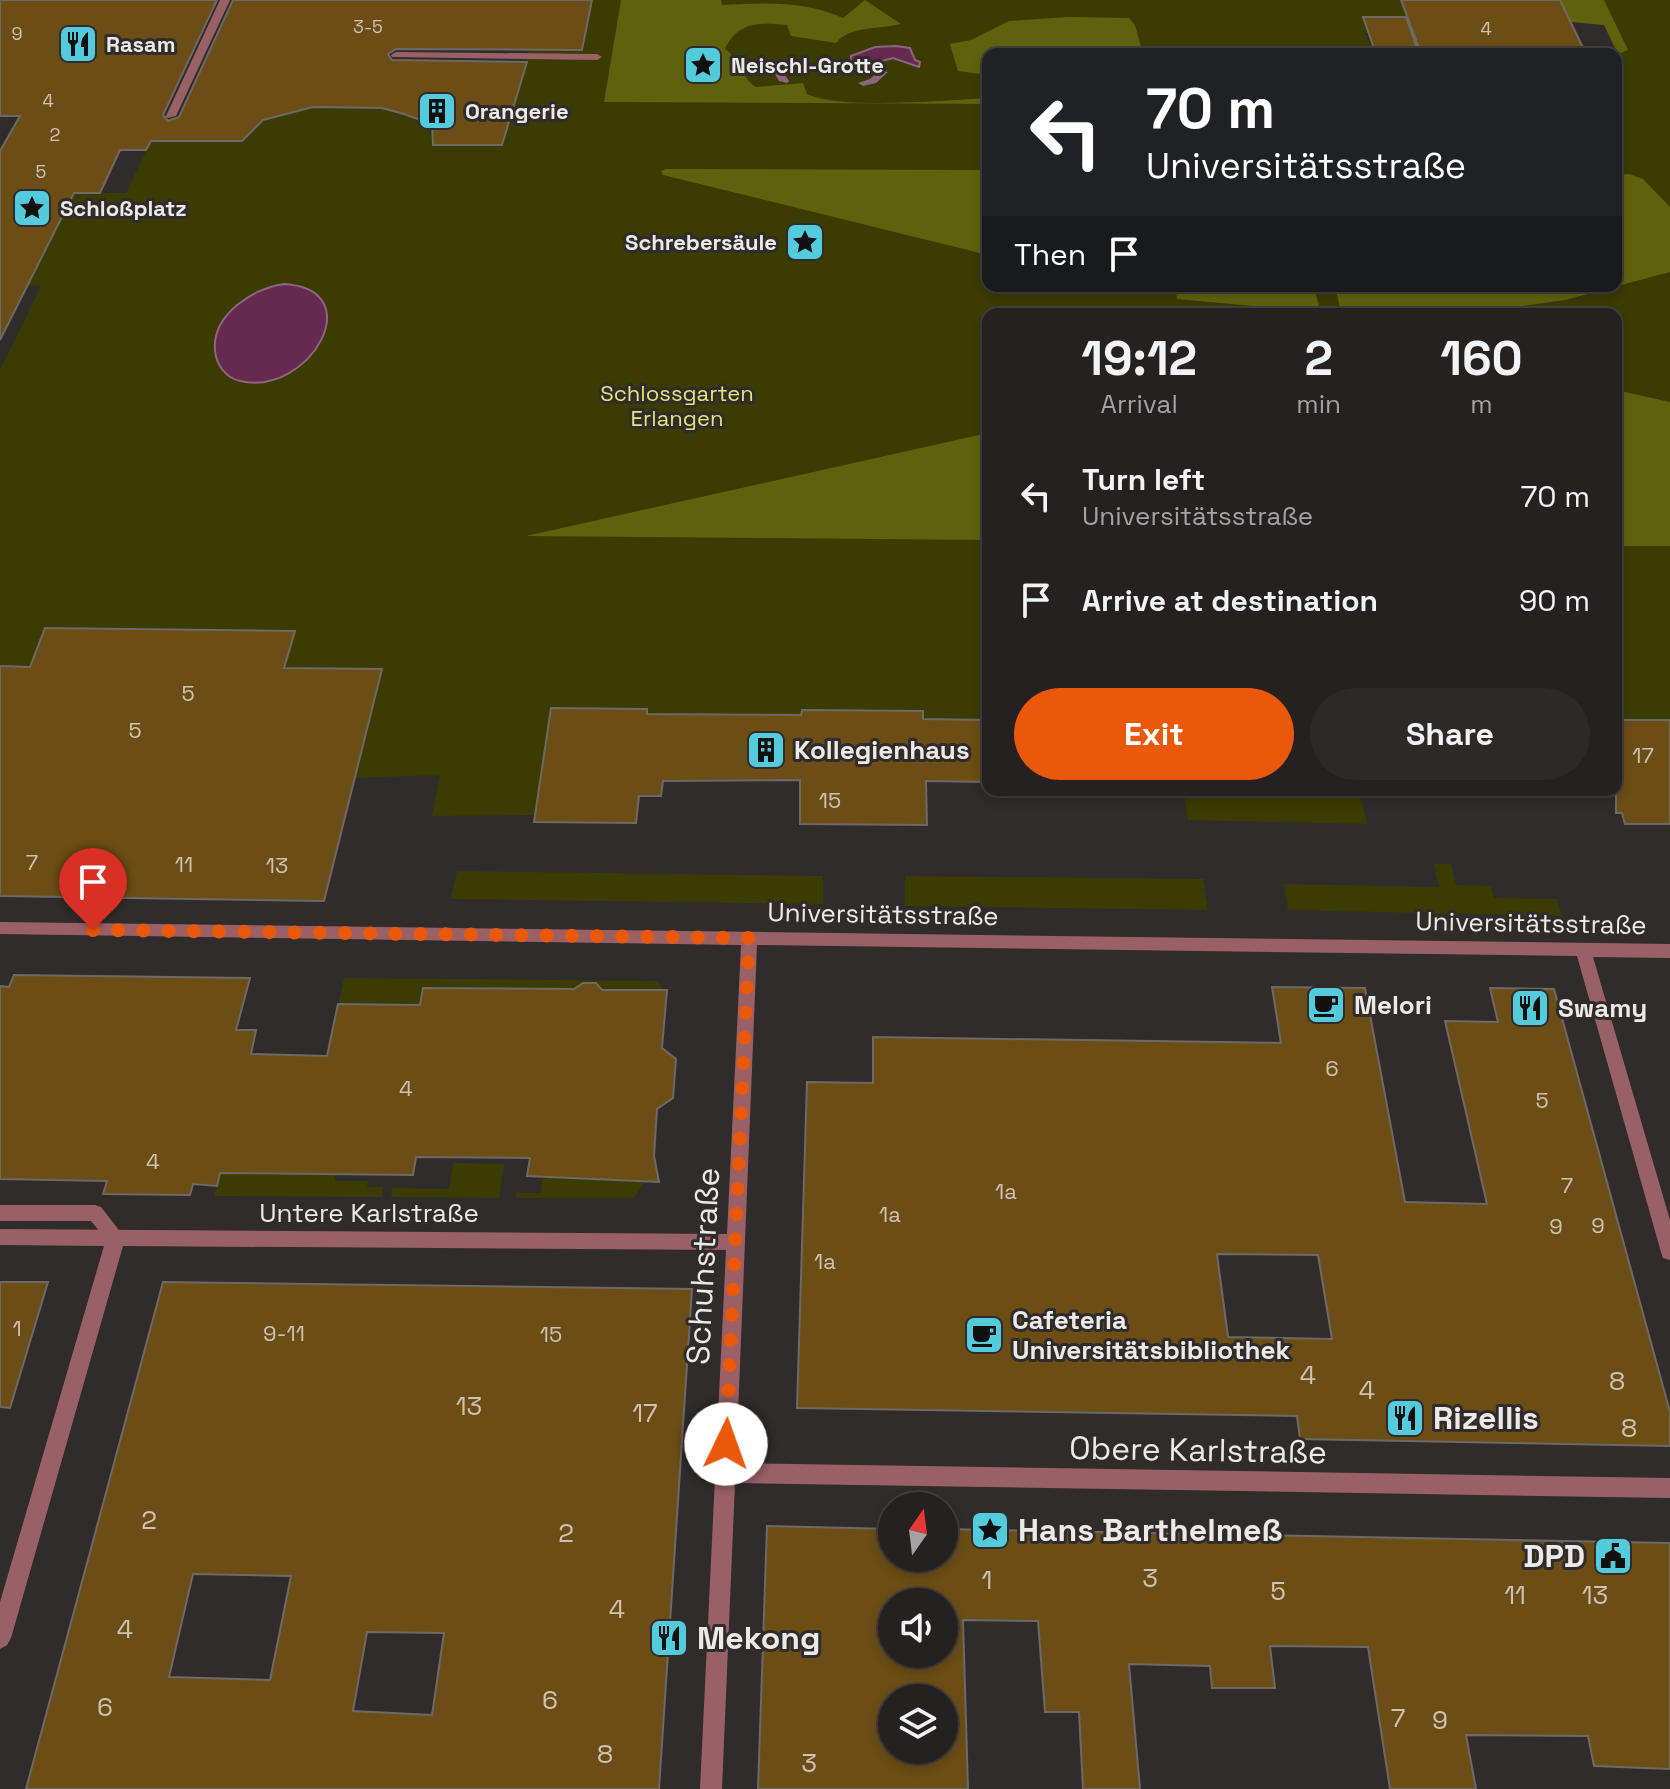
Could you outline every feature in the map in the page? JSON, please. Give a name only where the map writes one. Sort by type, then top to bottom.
[{"type":"street","points":[[171,116],[225,0]]},
{"type":"street","points":[[396,55],[597,57]]},
{"type":"street","name":"Universitätsstraße","points":[[0,928],[1670,951]]},
{"type":"street","name":"Schuhstraße","points":[[711,1789],[749,938]]},
{"type":"street","points":[[1583,950],[1670,1252]]},
{"type":"street","points":[[0,1213],[95,1213],[116,1238],[0,1638]]},
{"type":"street","name":"Untere Karlstraße","points":[[0,1237],[737,1242]]},
{"type":"street","name":"Obere Karlstraße","points":[[725,1473],[1670,1488]]},
{"type":"green space","name":"Schlossgarten Erlangen","points":[[592,0],[1401,0],[1408,17],[1363,17],[1369,32],[1365,33],[1372,48],[982,48],[982,292],[1622,292],[1622,48],[1614,48],[1604,25],[1571,22],[1560,0],[1670,0],[1670,720],[1622,720],[1622,308],[982,308],[982,720],[923,719],[922,711],[802,710],[801,715],[647,714],[647,709],[551,708],[535,815],[432,816],[440,775],[355,778],[381,670],[284,668],[294,631],[46,628],[30,667],[0,666],[0,370],[41,286],[28,285],[72,193],[126,193],[163,115],[179,116],[168,140],[243,129],[283,113],[303,109],[371,107],[413,118],[427,129],[433,145],[502,145],[529,50],[582,50]]},
{"type":"green space","points":[[1185,796],[1360,796],[1367,824],[1188,820]]},
{"type":"green space","points":[[1434,864],[1451,864],[1456,885],[1491,886],[1494,898],[1557,899],[1562,916],[1288,910],[1284,884],[1439,887]]},
{"type":"green space","points":[[457,871],[823,876],[823,904],[451,899]]},
{"type":"green space","points":[[905,876],[1203,879],[1208,910],[905,906]]},
{"type":"green space","points":[[344,978],[656,981],[662,987],[661,990],[602,990],[596,983],[574,989],[424,988],[420,1005],[339,1004]]},
{"type":"green space","points":[[453,1163],[504,1164],[499,1198],[391,1197],[392,1188],[449,1189]]},
{"type":"green space","points":[[220,1173],[335,1174],[335,1181],[368,1181],[367,1187],[383,1187],[382,1197],[214,1196]]},
{"type":"green space","points":[[543,1177],[644,1182],[634,1198],[516,1198],[516,1193],[541,1193]]},
{"type":"shaded area","points":[[621,0],[721,0],[722,5],[783,4],[813,8],[843,18],[865,0],[901,24],[857,31],[836,43],[791,36],[787,25],[759,24],[736,33],[725,49],[756,87],[803,83],[807,94],[843,102],[982,98],[982,104],[604,102]]},
{"type":"shaded area","points":[[1560,0],[1604,0],[1628,50],[1622,52],[1622,48],[1615,48],[1604,25],[1571,22]]},
{"type":"shaded area","points":[[1068,17],[1129,18],[1135,25],[1141,48],[982,48],[982,74],[958,71],[950,44],[971,40],[1009,21]]},
{"type":"shaded area","points":[[875,47],[910,48],[915,60],[920,62],[919,67],[893,58],[856,68],[851,62],[851,56]]},
{"type":"shaded area","points":[[982,170],[982,254],[663,175],[661,171]]},
{"type":"shaded area","points":[[1622,175],[1643,179],[1670,207],[1670,272],[1622,285]]},
{"type":"shaded area","points":[[284,284],[310,290],[324,304],[327,321],[321,340],[308,359],[289,373],[266,382],[240,381],[230,377],[216,356],[216,337],[220,325],[248,297]]},
{"type":"shaded area","points":[[1176,292],[1315,292],[1319,305],[1314,308],[1276,308],[1177,299]]},
{"type":"shaded area","points":[[1336,292],[1595,292],[1515,307],[1340,308]]},
{"type":"shaded area","points":[[1622,391],[1670,402],[1670,546],[1622,546]]},
{"type":"shaded area","points":[[982,434],[982,540],[526,536]]},
{"type":"building","points":[[0,0],[217,0],[163,115],[168,121],[179,117],[233,0],[592,0],[582,50],[396,49],[388,54],[392,60],[527,62],[502,145],[433,145],[432,124],[404,114],[382,108],[313,107],[263,120],[242,141],[151,141],[146,150],[120,150],[100,193],[74,193],[0,340],[0,151],[20,116],[0,116]]},
{"type":"building","points":[[1401,0],[1560,0],[1583,48],[1419,48]]},
{"type":"building","points":[[1363,17],[1406,17],[1417,48],[1374,48]]},
{"type":"building","points":[[45,628],[295,631],[284,668],[382,669],[324,901],[0,896],[0,666],[30,667]]},
{"type":"building","name":"Kollegienhaus","points":[[551,708],[647,709],[647,714],[801,715],[802,710],[923,711],[923,719],[982,720],[982,782],[926,781],[927,825],[800,824],[800,780],[663,781],[661,796],[639,796],[636,823],[534,822]]},
{"type":"building","points":[[1622,720],[1670,720],[1670,824],[1625,824],[1622,813],[1616,813],[1616,796],[1622,796]]},
{"type":"building","points":[[14,975],[250,978],[236,1030],[256,1030],[251,1054],[327,1056],[338,1004],[420,1005],[423,988],[574,989],[583,983],[596,983],[602,990],[667,990],[662,1048],[676,1059],[673,1098],[657,1109],[654,1156],[659,1182],[527,1176],[530,1158],[416,1157],[413,1175],[220,1173],[217,1186],[193,1184],[190,1195],[103,1194],[107,1181],[0,1179],[0,986],[9,987]]},
{"type":"building","points":[[1272,987],[1365,988],[1405,1202],[1487,1204],[1445,1021],[1498,1022],[1490,988],[1554,989],[1670,1412],[1670,1446],[1300,1439],[1297,1416],[797,1408],[807,1082],[873,1083],[873,1037],[1281,1043]],"holes":[[[1217,1254],[1318,1255],[1332,1339],[1228,1337]]]},
{"type":"building","points":[[0,1282],[48,1282],[10,1408],[0,1407]]},
{"type":"building","points":[[163,1282],[692,1289],[659,1789],[26,1789]],"holes":[[[193,1574],[291,1576],[270,1680],[169,1677]],[[367,1632],[444,1633],[432,1715],[353,1711]]]},
{"type":"building","points":[[767,1526],[878,1529],[878,1572],[958,1572],[958,1529],[1670,1543],[1670,1769],[1594,1766],[1588,1736],[1466,1735],[1476,1789],[1390,1789],[1368,1647],[1270,1646],[1275,1688],[1212,1688],[1210,1666],[1129,1664],[1140,1789],[1083,1789],[1079,1712],[1045,1712],[1038,1621],[963,1620],[968,1789],[758,1789]]},
{"type":"waterway","points":[[775,67],[784,81]]},
{"type":"waterway","points":[[863,83],[873,81],[883,72]]},
{"type":"place","name":"Rasam","points":[[78,44]]},
{"type":"place","name":"Neischl-Grotte","points":[[703,65]]},
{"type":"place","name":"Orangerie","points":[[437,111]]},
{"type":"place","name":"Schloßplatz","points":[[32,208]]},
{"type":"place","name":"Schrebersäule","points":[[805,242]]},
{"type":"place","name":"Kollegienhaus","points":[[766,750]]},
{"type":"place","name":"Melori","points":[[1326,1005]]},
{"type":"place","name":"Swamy","points":[[1530,1008]]},
{"type":"place","name":"Cafeteria Universitätsbibliothek","points":[[984,1335]]},
{"type":"place","name":"Rizellis","points":[[1405,1418]]},
{"type":"place","name":"Hans Barthelmeß","points":[[990,1530]]},
{"type":"place","name":"DPD","points":[[1613,1556]]},
{"type":"place","name":"Mekong","points":[[669,1638]]},
{"type":"route","points":[[93,930],[749,938],[744,991],[737,1242],[726,1444]]}]
